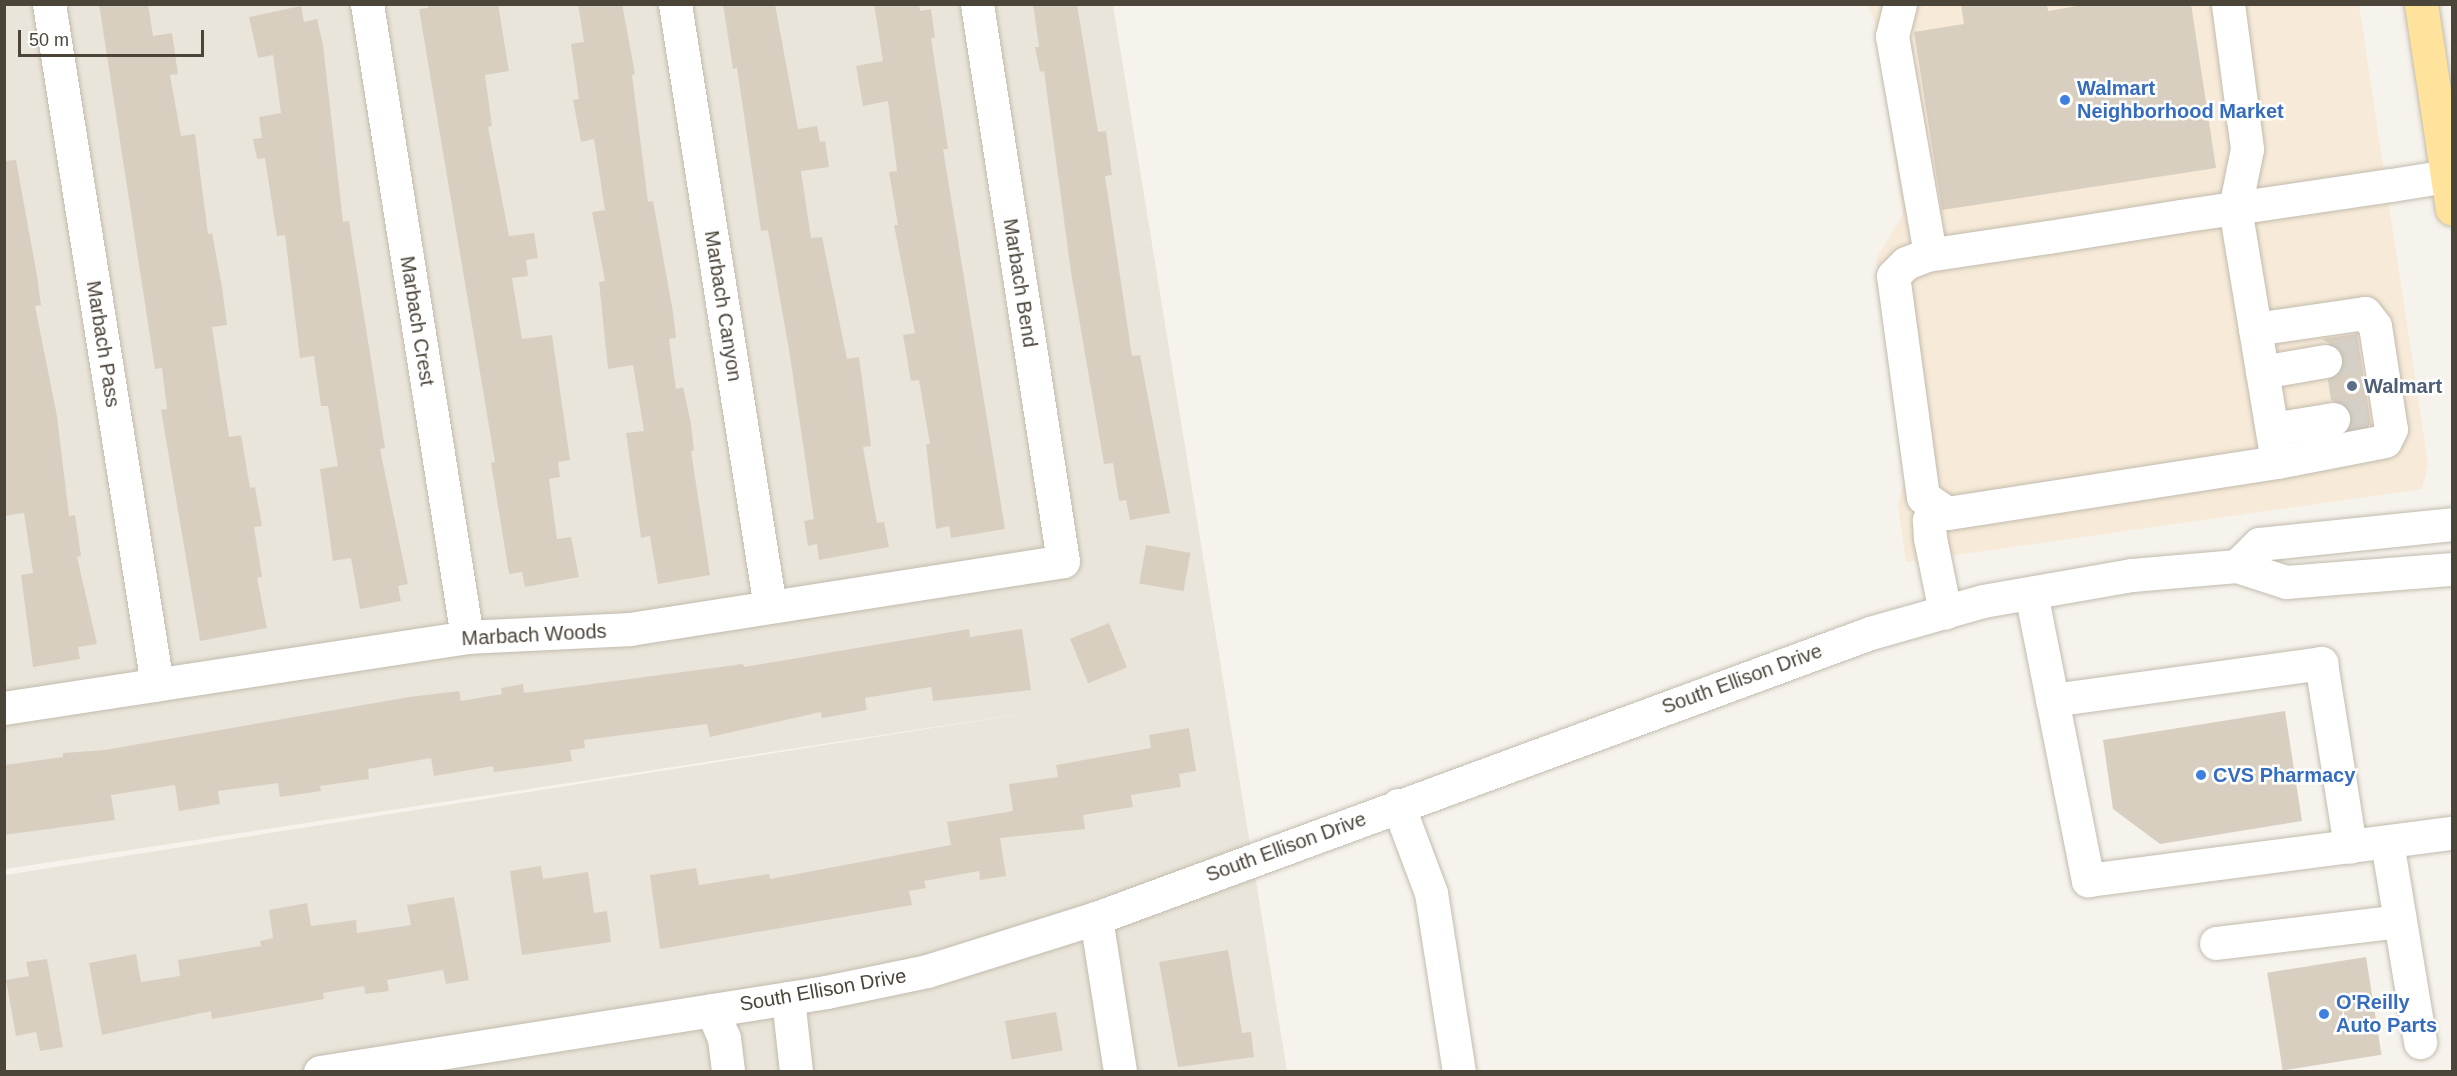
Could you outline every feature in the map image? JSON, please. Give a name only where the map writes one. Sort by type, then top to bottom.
[{"type":"main road","points":[[2421,4],[2452,209]]},
{"type":"street","name":"Marbach Pass","points":[[50,4],[157,684]]},
{"type":"street","name":"Marbach Crest","points":[[367,4],[467,637]]},
{"type":"street","name":"Marbach Canyon","points":[[675,4],[770,607]]},
{"type":"street","name":"Marbach Bend","points":[[977,4],[1063,561]]},
{"type":"street","points":[[1900,4],[1892,36],[1930,254]]},
{"type":"street","points":[[2228,4],[2247,149],[2235,208],[2277,462]]},
{"type":"street","points":[[2255,329],[2365,313],[2375,326],[2374,352],[2383,411],[2391,429],[2385,441],[2277,462],[1947,513],[1923,497],[1893,276],[1906,263],[1930,254],[2448,176]]},
{"type":"street","points":[[2262,372],[2325,361]]},
{"type":"street","points":[[2272,429],[2333,419]]},
{"type":"street","points":[[1936,506],[1929,520],[1930,538],[1945,612]]},
{"type":"street","points":[[2237,566],[2259,544],[2452,524]]},
{"type":"street","name":"Marbach Woods","points":[[4,708],[467,637],[630,629],[1063,561]]},
{"type":"street","name":"South Ellison Drive","points":[[320,1071],[788,998],[927,971],[1096,918],[1870,633],[1945,612],[2031,593],[2132,576],[2237,566],[2286,582],[2452,569]]},
{"type":"street","points":[[2031,593],[2088,880],[2452,833]]},
{"type":"street","points":[[2052,700],[2321,663],[2350,847]]},
{"type":"street","points":[[1398,805],[1431,893],[1459,1071]]},
{"type":"street","points":[[2387,842],[2420,1042]]},
{"type":"street","points":[[1096,918],[1120,1071]]},
{"type":"street","points":[[2216,943],[2400,921]]},
{"type":"street","points":[[788,998],[796,1071]]},
{"type":"street","points":[[712,1010],[724,1038],[728,1071]]},
{"type":"shaded area","points":[[5,5],[1113,5],[1287,1071],[5,1071],[5,875],[1059,708],[5,869]]},
{"type":"shaded area","points":[[1867,5],[2359,5],[2428,464],[2422,489],[1906,562],[1898,504],[1907,471],[1876,259],[1903,215],[1875,22]]},
{"type":"building","points":[[99,4],[148,4],[153,36],[172,33],[178,74],[170,75],[181,136],[195,134],[208,234],[212,233],[222,287],[227,325],[212,327],[229,437],[241,435],[250,488],[255,487],[262,526],[254,527],[262,577],[257,578],[267,628],[200,641],[161,410],[167,409],[162,368],[155,369]]},
{"type":"building","points":[[427,4],[498,4],[509,71],[485,75],[492,126],[488,127],[509,236],[534,233],[538,258],[526,260],[528,276],[512,278],[522,339],[552,335],[570,460],[558,462],[560,477],[549,479],[557,539],[571,537],[579,577],[525,587],[522,572],[509,574],[491,463],[495,462],[419,9],[428,8]]},
{"type":"building","points":[[578,4],[622,4],[635,74],[632,75],[648,202],[653,201],[673,312],[676,338],[669,339],[676,389],[683,387],[691,424],[694,451],[691,451],[710,575],[658,584],[650,536],[641,538],[626,433],[644,431],[633,365],[608,369],[599,282],[605,281],[592,212],[605,210],[594,139],[581,142],[573,100],[579,99],[571,44],[584,42]]},
{"type":"building","points":[[723,4],[775,4],[798,129],[817,126],[820,142],[825,141],[829,167],[801,171],[811,238],[822,237],[847,359],[859,357],[871,446],[863,447],[877,523],[884,522],[889,547],[819,560],[817,544],[808,546],[804,521],[814,519],[790,356],[768,230],[761,231],[737,68],[733,69]]},
{"type":"building","points":[[874,4],[919,4],[920,11],[931,9],[935,38],[931,38],[948,149],[943,149],[1005,529],[951,538],[949,526],[936,529],[926,444],[930,444],[919,380],[911,381],[903,335],[915,333],[894,225],[898,225],[889,172],[897,171],[888,101],[863,106],[856,66],[883,61]]},
{"type":"building","points":[[1033,4],[1077,4],[1098,132],[1106,131],[1112,175],[1105,176],[1132,356],[1140,355],[1170,513],[1130,520],[1126,500],[1119,501],[1113,463],[1104,464],[1071,272],[1044,71],[1040,72],[1035,47],[1039,47]]},
{"type":"building","name":"Walmart Neighborhood Market","points":[[1961,4],[2047,4],[2048,11],[2089,4],[2191,4],[2216,168],[1942,210],[1914,32],[1964,24]]},
{"type":"building","points":[[301,6],[304,22],[317,19],[323,45],[343,222],[349,221],[385,448],[380,449],[408,584],[398,586],[401,601],[360,609],[351,558],[333,561],[320,469],[338,466],[328,406],[321,406],[314,356],[300,358],[285,235],[277,236],[265,158],[257,159],[253,139],[262,138],[259,117],[281,113],[273,55],[258,58],[249,17]]},
{"type":"building","points":[[16,160],[37,276],[41,305],[35,306],[57,416],[69,516],[75,515],[81,556],[77,557],[97,644],[78,647],[80,659],[33,667],[21,575],[33,573],[24,513],[4,516],[4,161]]},
{"type":"building","points":[[2357,334],[2371,425],[2348,429],[2351,415],[2347,407],[2331,400],[2328,380],[2342,368],[2343,357],[2339,349],[2322,339]]},
{"type":"building","points":[[1146,545],[1190,553],[1184,591],[1139,583]]},
{"type":"building","points":[[1109,623],[1127,668],[1088,683],[1070,639]]},
{"type":"building","points":[[969,629],[970,637],[1022,629],[1031,690],[933,701],[931,687],[865,698],[867,710],[822,718],[821,712],[710,737],[707,724],[584,740],[585,748],[570,750],[572,761],[494,772],[493,766],[434,776],[431,758],[368,769],[369,779],[320,786],[321,791],[280,797],[278,783],[218,791],[220,804],[179,811],[175,785],[111,795],[115,820],[4,835],[4,765],[63,757],[63,753],[105,750],[409,697],[459,691],[461,701],[502,694],[501,688],[523,684],[524,693],[743,664],[744,667]]},
{"type":"building","name":"CVS Pharmacy","points":[[2285,711],[2302,821],[2160,844],[2113,809],[2103,740]]},
{"type":"building","points":[[1189,728],[1196,771],[1179,774],[1181,787],[1131,795],[1133,807],[1083,815],[1085,829],[1000,838],[1006,876],[980,880],[979,871],[924,881],[926,888],[909,891],[912,905],[660,949],[650,875],[696,868],[699,885],[769,874],[770,879],[951,845],[947,822],[1013,811],[1009,784],[1058,777],[1056,765],[1151,748],[1149,735]]},
{"type":"building","points":[[541,866],[543,879],[588,872],[594,913],[607,911],[611,942],[522,955],[510,871]]},
{"type":"building","points":[[454,897],[469,980],[446,984],[443,970],[387,980],[389,991],[365,994],[364,986],[323,993],[324,999],[212,1019],[211,1011],[102,1035],[89,963],[136,954],[141,982],[180,976],[178,960],[261,946],[260,941],[273,938],[269,910],[307,903],[311,926],[356,920],[357,933],[411,925],[407,905]]},
{"type":"building","points":[[1228,950],[1242,1033],[1251,1032],[1254,1057],[1178,1067],[1159,962]]},
{"type":"building","name":"O'Reilly Auto Parts","points":[[2366,957],[2381,1055],[2283,1070],[2267,973]]},
{"type":"building","points":[[47,959],[63,1047],[40,1051],[36,1032],[16,1036],[6,980],[29,976],[26,962]]},
{"type":"building","points":[[1056,1012],[1063,1050],[1012,1059],[1005,1021]]},
{"type":"tunnel","points":[[2325,361],[2369,353]]},
{"type":"tunnel","points":[[2333,419],[2377,412]]},
{"type":"place","name":"Walmart Neighborhood Market","points":[[2065,100]]},
{"type":"place","name":"Walmart","points":[[2352,386]]},
{"type":"place","name":"CVS Pharmacy","points":[[2201,775]]},
{"type":"place","name":"O'Reilly Auto Parts","points":[[2324,1014]]}]
